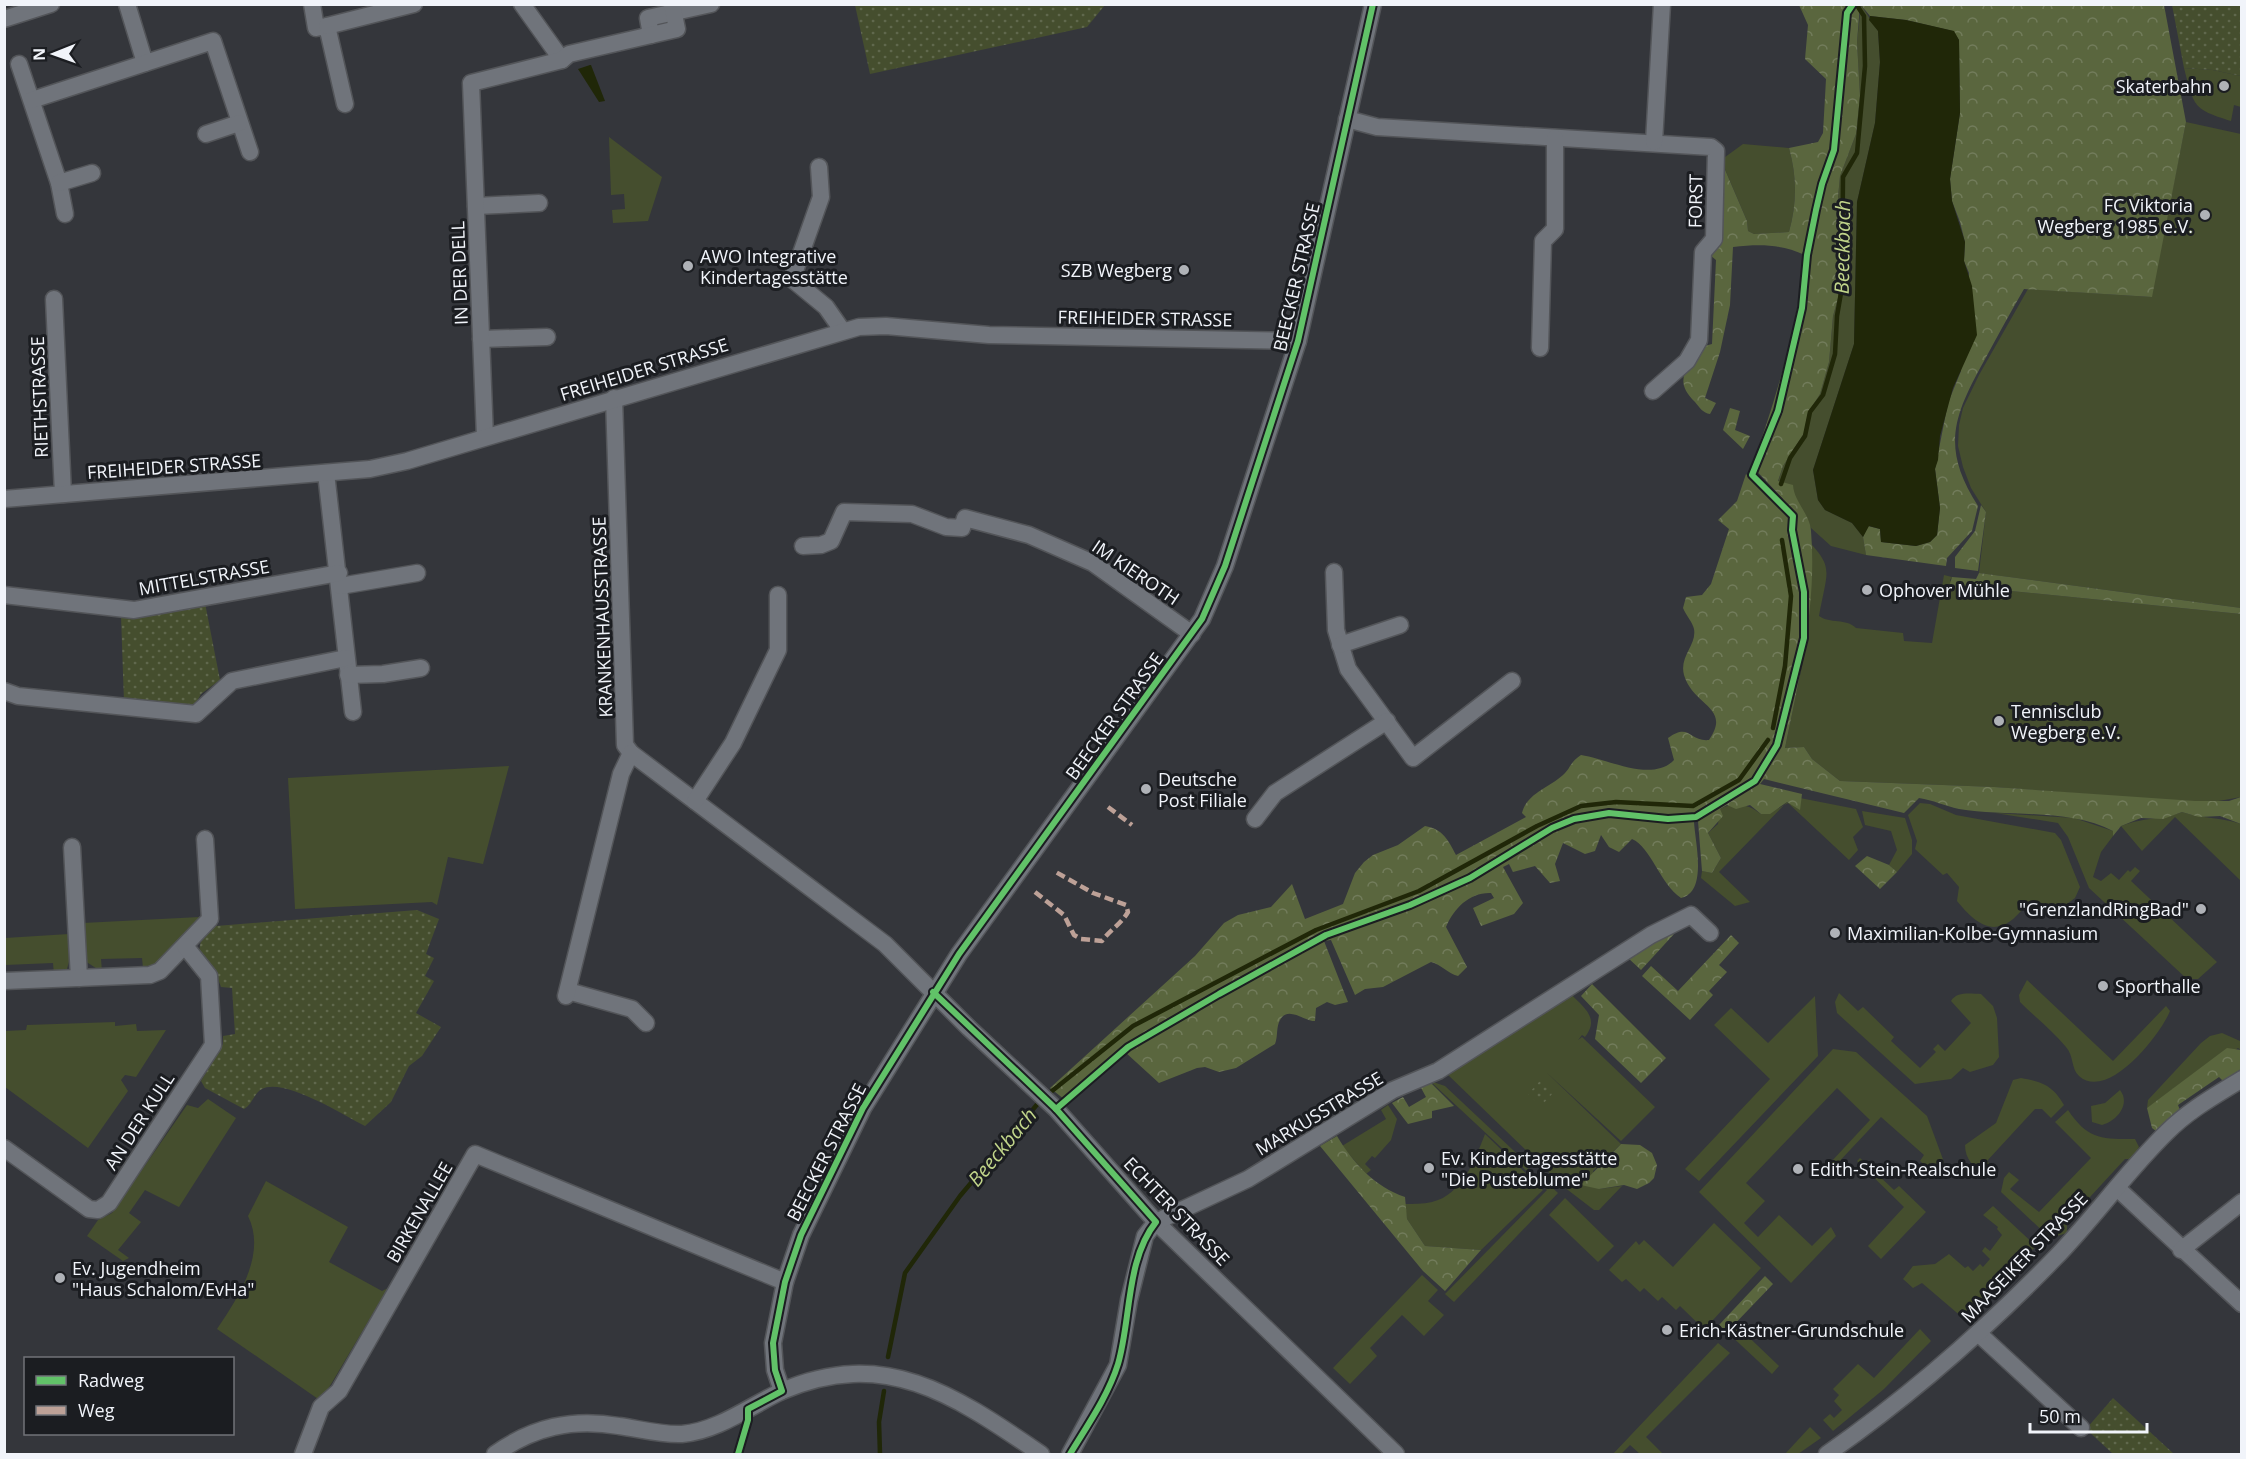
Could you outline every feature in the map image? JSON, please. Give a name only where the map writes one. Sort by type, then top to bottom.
[{"type":"street","points":[[4,19],[51,4]]},
{"type":"street","points":[[128,4],[145,63]]},
{"type":"street","points":[[312,4],[316,28],[414,4]]},
{"type":"street","points":[[522,4],[562,60],[569,54],[677,29],[673,9],[711,4]]},
{"type":"street","name":"BEECKER STRASSE","points":[[782,1391],[775,1370],[773,1343],[785,1282],[801,1234],[863,1108],[933,992],[1192,634],[1202,619],[1225,566],[1298,341],[1372,4]]},
{"type":"street","points":[[1654,142],[1662,4]]},
{"type":"street","points":[[327,26],[345,104]]},
{"type":"street","points":[[32,100],[213,41],[250,152]]},
{"type":"street","name":"IN DER DELL","points":[[485,437],[471,83],[562,60]]},
{"type":"street","points":[[20,64],[59,183],[65,214]]},
{"type":"street","name":"FORST","points":[[1347,119],[1377,127],[1654,142],[1711,147],[1716,151],[1714,239],[1703,252],[1699,340],[1687,361],[1653,392]]},
{"type":"street","points":[[206,134],[239,123]]},
{"type":"street","points":[[1540,348],[1543,241],[1555,229],[1555,138]]},
{"type":"street","points":[[819,167],[821,197],[792,279],[826,307],[842,330]]},
{"type":"street","points":[[59,183],[92,173]]},
{"type":"street","name":"IN DER DELL","points":[[476,206],[538,203]]},
{"type":"street","name":"RIETHSTRASSE","points":[[54,299],[63,494]]},
{"type":"street","name":"FREIHEIDER STRASSE","points":[[4,499],[370,469],[407,461],[842,330],[886,326],[989,335],[1298,341]]},
{"type":"street","name":"IN DER DELL","points":[[481,339],[547,337]]},
{"type":"street","name":"KRANKENHAUSSTRASSE","points":[[614,398],[625,745],[631,753]]},
{"type":"street","points":[[326,473],[343,606],[340,614],[353,712]]},
{"type":"street","name":"IM KIEROTH","points":[[803,546],[821,545],[831,541],[844,512],[912,514],[946,527],[962,528],[965,518],[1029,535],[1093,563],[1192,634]]},
{"type":"street","points":[[1334,572],[1336,630],[1348,669],[1413,758],[1512,681]]},
{"type":"street","name":"MITTELSTRASSE","points":[[4,595],[134,610],[339,580],[417,573]]},
{"type":"street","points":[[695,801],[733,743],[778,650],[778,595]]},
{"type":"street","points":[[1340,645],[1400,625]]},
{"type":"street","points":[[4,691],[18,696],[196,714],[232,681],[346,658]]},
{"type":"street","points":[[348,675],[383,674],[421,668]]},
{"type":"street","points":[[1255,819],[1275,794],[1387,721]]},
{"type":"street","points":[[646,1023],[632,1009],[567,994],[621,774],[631,753],[885,944],[933,992]]},
{"type":"street","points":[[4,981],[150,975],[160,971],[210,919],[205,839]]},
{"type":"street","points":[[72,847],[79,978]]},
{"type":"street","name":"MARKUSSTRASSE","points":[[1156,1222],[1248,1179],[1393,1090],[1438,1071],[1651,935],[1691,915],[1710,933]]},
{"type":"street","name":"AN DER KULL","points":[[4,1148],[89,1209],[98,1210],[108,1203],[213,1045],[209,976],[185,946]]},
{"type":"street","name":"ECHTER STRASSE","points":[[933,992],[1044,1097],[1156,1222],[1396,1455]]},
{"type":"street","name":"MAASEIKER STRASSE","points":[[1827,1455],[1876,1420],[1978,1333],[2056,1257],[2168,1130],[2241,1079]]},
{"type":"street","name":"BIRKENALLEE","points":[[303,1455],[321,1407],[339,1391],[475,1154],[785,1282]]},
{"type":"street","points":[[2117,1188],[2241,1304]]},
{"type":"street","points":[[2181,1250],[2241,1202]]},
{"type":"street","points":[[1070,1455],[1118,1365],[1129,1300],[1145,1236],[1156,1222]]},
{"type":"street","points":[[1978,1333],[2081,1428]]},
{"type":"street","points":[[495,1455],[531,1432],[566,1422],[593,1422],[662,1433],[684,1434],[715,1425],[782,1391],[823,1376],[846,1372],[899,1377],[939,1392],[970,1408],[1041,1455]]},
{"type":"shaded area","points":[[855,4],[1105,5],[1087,27],[870,74]]},
{"type":"shaded area","points":[[1861,5],[1878,31],[1880,62],[1875,123],[1857,202],[1854,344],[1813,470],[1818,500],[1825,510],[1852,523],[1863,537],[1866,555],[1831,546],[1811,528],[1794,495],[1778,482],[1783,466],[1804,433],[1808,413],[1820,394],[1829,362],[1833,316],[1838,298],[1840,176],[1856,134],[1860,96],[1857,42]]},
{"type":"shaded area","points":[[2172,5],[2241,5],[2241,76],[2213,70],[2184,68]]},
{"type":"shaded area","points":[[1870,16],[1906,20],[1954,31],[1959,40],[1960,113],[1950,179],[1952,201],[1965,242],[1964,261],[1972,286],[1977,335],[1953,388],[1940,436],[1935,469],[1940,508],[1937,535],[1930,542],[1916,546],[1881,542],[1880,529],[1869,526],[1863,537],[1852,523],[1825,510],[1818,500],[1813,470],[1854,344],[1857,202],[1875,123],[1880,62],[1878,31],[1869,20]]},
{"type":"shaded area","points":[[591,65],[605,101],[599,102],[578,69]]},
{"type":"shaded area","points":[[2184,68],[2213,70],[2241,76],[2241,107],[2234,105],[2231,121],[2209,113],[2197,105],[2190,91]]},
{"type":"shaded area","points":[[2186,122],[2241,134],[2241,608],[1979,573],[1986,512],[1971,488],[1958,446],[1963,408],[2028,289],[2151,297]]},
{"type":"shaded area","points":[[609,137],[662,177],[648,221],[613,223],[612,210],[625,209],[624,194],[611,195]]},
{"type":"shaded area","points":[[1743,144],[1789,148],[1794,169],[1795,190],[1794,211],[1789,232],[1754,234],[1748,231],[1747,221],[1721,160]]},
{"type":"shaded area","name":"Tennisclub Wegberg e.V.","points":[[1798,530],[1819,553],[1826,568],[1819,616],[1848,623],[1856,628],[1903,633],[1904,641],[1932,643],[1944,575],[1952,577],[1950,580],[1957,589],[2001,590],[2241,614],[2241,797],[2213,802],[1994,787],[1840,781],[1812,759],[1804,747],[1785,748],[1806,647]]},
{"type":"shaded area","points":[[205,603],[220,680],[201,694],[194,707],[124,702],[121,616]]},
{"type":"shaded area","points":[[509,766],[483,864],[448,857],[437,905],[432,902],[295,909],[288,778]]},
{"type":"shaded area","points":[[1800,798],[1856,809],[1863,827],[1853,837],[1858,850],[1849,860],[1788,803]]},
{"type":"shaded area","points":[[1920,803],[1930,804],[1956,815],[2055,833],[2061,840],[2080,887],[2075,898],[2060,909],[2027,907],[2001,926],[1987,926],[1980,923],[1957,901],[1959,887],[1947,873],[1943,875],[1915,849],[1917,841],[1908,815]]},
{"type":"shaded area","points":[[1731,805],[1741,805],[1761,814],[1784,805],[1719,872],[1750,902],[1735,906],[1701,878],[1702,871],[1712,873],[1721,858],[1708,833],[1718,824],[1720,809]]},
{"type":"shaded area","points":[[1862,811],[1905,818],[1912,840],[1912,854],[1897,872],[1889,865],[1897,850],[1891,831],[1865,825]]},
{"type":"shaded area","points":[[2182,812],[2241,824],[2241,881],[2175,817],[2142,851],[2121,826]]},
{"type":"shaded area","points":[[1995,813],[2074,818],[2113,831],[2113,836],[2101,852],[2093,877],[2101,881],[2111,873],[2119,880],[2128,870],[2130,872],[2135,867],[2140,871],[2131,881],[2217,962],[2198,979],[2187,979],[2089,888],[2068,837],[2058,823]]},
{"type":"shaded area","points":[[417,910],[439,919],[426,954],[434,958],[425,976],[434,981],[416,1013],[441,1027],[422,1056],[409,1066],[391,1102],[365,1126],[329,1106],[284,1088],[262,1089],[244,1109],[205,1088],[201,1081],[223,1044],[223,1036],[235,1034],[232,988],[221,987],[213,966],[199,953],[201,939],[216,926]]},
{"type":"shaded area","points":[[200,917],[158,965],[143,968],[142,958],[101,959],[102,972],[85,961],[83,923]]},
{"type":"shaded area","points":[[69,934],[70,958],[67,969],[54,975],[53,963],[5,965],[5,938]]},
{"type":"shaded area","points":[[2027,980],[2113,1061],[2166,1006],[2170,1011],[2156,1035],[2132,1062],[2104,1080],[2091,1082],[2079,1076],[2066,1047],[2020,1002],[2019,995]]},
{"type":"shaded area","points":[[1839,993],[1858,1011],[1863,1007],[1894,1037],[1891,1041],[1920,1068],[1936,1052],[1933,1049],[1938,1044],[1945,1051],[1971,1023],[1951,1001],[1964,994],[1981,994],[1993,1006],[1997,1018],[1999,1057],[1993,1065],[1970,1072],[1963,1068],[1951,1079],[1915,1084],[1837,1013],[1835,1002]]},
{"type":"shaded area","points":[[1571,994],[1591,1019],[1585,1037],[1582,1035],[1578,1040],[1582,1037],[1655,1107],[1621,1141],[1546,1072],[1621,1144],[1593,1171],[1599,1189],[1622,1186],[1599,1210],[1594,1210],[1564,1187],[1445,1072]]},
{"type":"shaded area","points":[[1815,996],[1818,1056],[1699,1181],[1685,1169],[1770,1079],[1714,1025],[1731,1008],[1768,1043]]},
{"type":"shaded area","points":[[115,1022],[115,1026],[136,1024],[137,1031],[166,1030],[136,1077],[125,1075],[121,1080],[128,1091],[88,1148],[5,1087],[5,1031],[26,1030],[27,1025]]},
{"type":"shaded area","points":[[2222,1033],[2240,1041],[2241,1050],[2238,1048],[2147,1108],[2148,1100],[2201,1043],[2210,1036]]},
{"type":"shaded area","points":[[1833,1049],[1856,1052],[1927,1116],[1944,1162],[1941,1171],[1935,1175],[1920,1161],[1924,1155],[1881,1117],[1835,1166],[1830,1163],[1870,1120],[1837,1088],[1746,1183],[1765,1201],[1744,1223],[1758,1237],[1779,1215],[1812,1246],[1831,1227],[1836,1236],[1791,1283],[1699,1192]]},
{"type":"shaded area","points":[[2021,1078],[2047,1086],[2056,1093],[2064,1105],[2051,1118],[2042,1109],[2035,1109],[1987,1161],[1993,1168],[1987,1175],[1971,1163],[1965,1145],[1996,1123],[2013,1080]]},
{"type":"shaded area","points":[[1430,1081],[1445,1086],[1530,1166],[1527,1170],[1539,1181],[1542,1178],[1558,1193],[1454,1302],[1445,1294],[1547,1190]]},
{"type":"shaded area","points":[[1540,1081],[1553,1093],[1541,1106],[1528,1094]]},
{"type":"shaded area","points":[[2120,1090],[2124,1101],[2117,1116],[2102,1125],[2092,1122],[2091,1106],[2105,1103]]},
{"type":"shaded area","points":[[208,1099],[236,1118],[179,1207],[145,1190],[129,1213],[141,1222],[118,1250],[129,1258],[123,1261],[87,1236],[98,1220],[112,1213],[187,1105],[198,1108]]},
{"type":"shaded area","points":[[1388,1105],[1397,1119],[1391,1140],[1375,1158],[1372,1156],[1365,1164],[1371,1170],[1366,1174],[1342,1146],[1386,1119],[1381,1110]]},
{"type":"shaded area","points":[[2068,1110],[2075,1120],[2089,1132],[2105,1138],[2135,1139],[2139,1147],[2132,1159],[2125,1159],[2067,1222],[2067,1233],[2050,1238],[2001,1192],[2004,1178],[2009,1172],[2019,1180],[2010,1189],[2039,1212],[2091,1158],[2055,1122]]},
{"type":"shaded area","points":[[1485,1134],[1543,1190],[1481,1250],[1425,1246],[1407,1219],[1404,1204],[1432,1202],[1452,1192],[1466,1175]]},
{"type":"shaded area","points":[[1860,1158],[1894,1190],[1899,1186],[1926,1212],[1881,1259],[1868,1246],[1904,1207],[1857,1161]]},
{"type":"shaded area","points":[[266,1181],[348,1227],[329,1262],[382,1291],[388,1288],[321,1401],[217,1329],[241,1290],[252,1260],[253,1230],[248,1216]]},
{"type":"shaded area","points":[[1565,1198],[1614,1246],[1598,1262],[1549,1215]]},
{"type":"shaded area","points":[[1993,1206],[2036,1246],[1979,1305],[1963,1318],[1922,1283],[1913,1288],[1903,1279],[1913,1266],[1935,1264],[1949,1254],[1965,1268],[1968,1266],[1973,1271],[1980,1264],[1983,1267],[1990,1259],[1982,1251],[1985,1247],[1990,1251],[2002,1235],[1998,1227],[1983,1215]]},
{"type":"shaded area","points":[[1714,1223],[1761,1268],[1712,1321],[1713,1338],[1680,1306],[1676,1310],[1662,1297],[1658,1301],[1644,1288],[1640,1292],[1626,1279],[1622,1282],[1609,1270],[1636,1241],[1639,1245],[1644,1240],[1673,1267]]},
{"type":"shaded area","points":[[1422,1275],[1438,1290],[1428,1301],[1444,1315],[1424,1336],[1402,1315],[1370,1348],[1377,1356],[1350,1384],[1333,1368]]},
{"type":"shaded area","points":[[1735,1324],[1779,1366],[1772,1374],[1727,1332]]},
{"type":"shaded area","points":[[1920,1329],[1931,1341],[1884,1389],[1833,1431],[1823,1420],[1830,1414],[1834,1418],[1842,1410],[1834,1401],[1839,1395],[1833,1389],[1858,1364],[1874,1378]]},
{"type":"shaded area","points":[[1718,1343],[1730,1353],[1646,1437],[1663,1454],[1640,1454],[1630,1445],[1621,1454],[1613,1454]]},
{"type":"shaded area","points":[[2113,1398],[2174,1454],[2113,1454],[2086,1429]]},
{"type":"shaded area","points":[[1810,1427],[1821,1438],[1798,1454],[1785,1454]]},
{"type":"green space","points":[[1799,5],[1860,5],[1857,42],[1860,96],[1856,134],[1840,176],[1838,298],[1833,316],[1829,362],[1820,394],[1808,413],[1804,433],[1783,466],[1778,481],[1793,485],[1796,497],[1810,525],[1812,558],[1812,586],[1806,640],[1785,748],[1804,747],[1812,759],[1840,781],[1994,787],[2195,801],[2229,801],[2241,797],[2241,824],[2220,816],[2199,817],[2182,812],[2163,819],[2141,818],[2121,826],[2113,836],[2113,831],[2077,819],[1959,809],[1919,798],[1904,813],[1764,779],[1760,784],[1802,794],[1800,810],[1787,802],[1770,814],[1761,814],[1750,805],[1736,809],[1727,805],[1720,809],[1723,816],[1708,833],[1721,858],[1712,873],[1702,871],[1698,821],[1694,822],[1697,877],[1695,886],[1689,894],[1681,898],[1667,884],[1645,850],[1632,839],[1619,852],[1609,847],[1601,835],[1595,851],[1585,854],[1563,843],[1555,864],[1560,881],[1550,883],[1535,866],[1513,872],[1509,864],[1503,867],[1523,903],[1514,914],[1481,926],[1473,908],[1494,898],[1491,893],[1483,893],[1470,898],[1453,914],[1446,927],[1467,967],[1458,976],[1431,962],[1383,987],[1365,989],[1355,995],[1331,940],[1324,941],[1348,1002],[1335,1005],[1327,1002],[1316,1008],[1315,1021],[1292,1014],[1283,1016],[1279,1023],[1275,1044],[1236,1068],[1219,1072],[1205,1067],[1197,1068],[1159,1083],[1125,1052],[1069,1103],[1050,1088],[1195,956],[1224,923],[1238,915],[1271,907],[1292,884],[1305,919],[1343,904],[1355,873],[1364,862],[1373,855],[1398,845],[1425,826],[1441,833],[1456,855],[1526,817],[1522,813],[1529,800],[1563,775],[1581,755],[1629,768],[1654,769],[1665,767],[1674,760],[1668,738],[1675,734],[1685,732],[1702,740],[1709,740],[1715,729],[1714,713],[1695,694],[1684,675],[1684,662],[1694,635],[1693,627],[1683,608],[1686,597],[1702,595],[1711,584],[1729,529],[1718,520],[1737,501],[1746,474],[1777,506],[1783,499],[1752,466],[1785,362],[1797,309],[1805,255],[1770,246],[1733,247],[1730,305],[1720,352],[1705,398],[1716,403],[1710,414],[1705,413],[1688,394],[1683,381],[1687,368],[1701,347],[1712,344],[1716,260],[1710,255],[1723,165],[1747,221],[1748,231],[1754,234],[1789,232],[1794,211],[1795,190],[1794,169],[1789,148],[1818,142],[1823,133],[1826,79],[1805,59],[1808,25]]},
{"type":"green space","points":[[1861,5],[2164,5],[2186,122],[2152,297],[2024,289],[1973,381],[1959,416],[1955,449],[1966,485],[1978,506],[1972,531],[1947,558],[1946,566],[1866,555],[1863,537],[1868,526],[1880,529],[1881,542],[1916,546],[1930,542],[1937,535],[1940,508],[1935,469],[1948,403],[1961,371],[1969,273],[1964,261],[1965,242],[1952,201],[1950,179],[1960,113],[1959,40],[1953,31],[1906,20],[1870,16]]},
{"type":"green space","points":[[1730,408],[1740,411],[1735,430],[1750,436],[1743,449],[1723,430]]},
{"type":"green space","points":[[1981,505],[1986,512],[1978,571],[1955,568],[1955,557],[1975,531]]},
{"type":"green space","points":[[1979,573],[2241,608],[2241,614],[2001,590],[1957,589],[1950,584],[1952,577],[1976,579]]},
{"type":"green space","points":[[1867,856],[1889,865],[1897,872],[1880,889],[1855,866]]},
{"type":"green space","points":[[1668,929],[1674,934],[1641,970],[1627,957]]},
{"type":"green space","points":[[1731,935],[1739,943],[1719,965],[1727,972],[1709,991],[1713,995],[1690,1020],[1642,976],[1651,966],[1678,991]]},
{"type":"green space","points":[[1592,984],[1666,1058],[1641,1083],[1595,1039],[1599,1015],[1581,996]]},
{"type":"green space","points":[[2227,1048],[2241,1050],[2241,1069],[2223,1081],[2219,1077],[2178,1105],[2181,1113],[2156,1131],[2152,1128],[2147,1108]]},
{"type":"green space","points":[[1429,1081],[1454,1106],[1432,1111],[1432,1118],[1408,1124],[1392,1103],[1403,1097],[1409,1107],[1426,1097],[1420,1086]]},
{"type":"green space","points":[[1337,1136],[1350,1156],[1366,1173],[1384,1187],[1405,1197],[1407,1219],[1425,1246],[1481,1250],[1445,1291],[1423,1271],[1320,1146]]},
{"type":"green space","points":[[1621,1144],[1640,1145],[1652,1153],[1657,1165],[1654,1178],[1637,1189],[1624,1185],[1599,1189],[1581,1185]]},
{"type":"green space","points":[[1765,1276],[1773,1284],[1727,1332],[1719,1325]]},
{"type":"waterway","name":"Beeckbach","points":[[1781,484],[1790,458],[1805,436],[1810,412],[1823,395],[1835,354],[1837,316],[1842,287],[1843,177],[1857,153],[1865,66],[1864,16],[1856,4]]},
{"type":"waterway","name":"Beeckbach","points":[[1773,728],[1785,666],[1791,596],[1782,540]]},
{"type":"waterway","name":"Beeckbach","points":[[1047,1095],[1133,1026],[1316,930],[1419,891],[1537,826],[1581,806],[1616,802],[1693,806],[1739,780],[1768,740]]},
{"type":"waterway","name":"Beeckbach","points":[[888,1357],[905,1273],[960,1196],[1040,1101]]},
{"type":"waterway","name":"Beeckbach","points":[[880,1454],[879,1422],[884,1391]]},
{"type":"marked path","points":[[1108,807],[1132,825]]},
{"type":"marked path","points":[[1035,892],[1064,915],[1074,935],[1081,939],[1102,941],[1128,912],[1126,905],[1093,893],[1054,871]]},
{"type":"cycle path","points":[[738,1454],[748,1420],[748,1409],[782,1391],[775,1370],[773,1343],[785,1282],[801,1235],[863,1108],[959,954],[1202,619],[1225,566],[1298,341],[1373,4]]},
{"type":"cycle path","points":[[1056,1109],[1128,1047],[1219,994],[1326,935],[1410,905],[1470,878],[1552,828],[1574,819],[1609,813],[1668,819],[1696,817],[1755,781],[1777,745],[1804,638],[1804,592],[1792,530],[1793,516],[1752,475],[1778,411],[1802,308],[1807,255],[1816,210],[1834,150],[1847,13],[1853,4]]},
{"type":"cycle path","points":[[933,992],[1056,1109],[1156,1222],[1146,1237],[1134,1272],[1122,1347],[1114,1376],[1097,1410],[1070,1454]]},
{"type":"place","name":"Skaterbahn","points":[[2224,86]]},
{"type":"place","name":"FC Viktoria Wegberg 1985 e.V.","points":[[2205,215]]},
{"type":"place","name":"AWO Integrative Kindertagesstätte","points":[[688,266]]},
{"type":"place","name":"SZB Wegberg","points":[[1184,270]]},
{"type":"place","name":"Ophover Mühle","points":[[1867,590]]},
{"type":"place","name":"Tennisclub Wegberg e.V.","points":[[1999,721]]},
{"type":"place","name":"Deutsche Post Filiale","points":[[1146,789]]},
{"type":"place","name":"\"GrenzlandRingBad\"","points":[[2201,909]]},
{"type":"place","name":"Maximilian-Kolbe-Gymnasium","points":[[1835,933]]},
{"type":"place","name":"Sporthalle","points":[[2103,986]]},
{"type":"place","name":"Ev. Kindertagesstätte \"Die Pusteblume\"","points":[[1429,1168]]},
{"type":"place","name":"Edith-Stein-Realschule","points":[[1798,1169]]},
{"type":"place","name":"Ev. Jugendheim \"Haus Schalom/EvHa\"","points":[[60,1278]]},
{"type":"place","name":"Erich-Kästner-Grundschule","points":[[1667,1330]]}]
